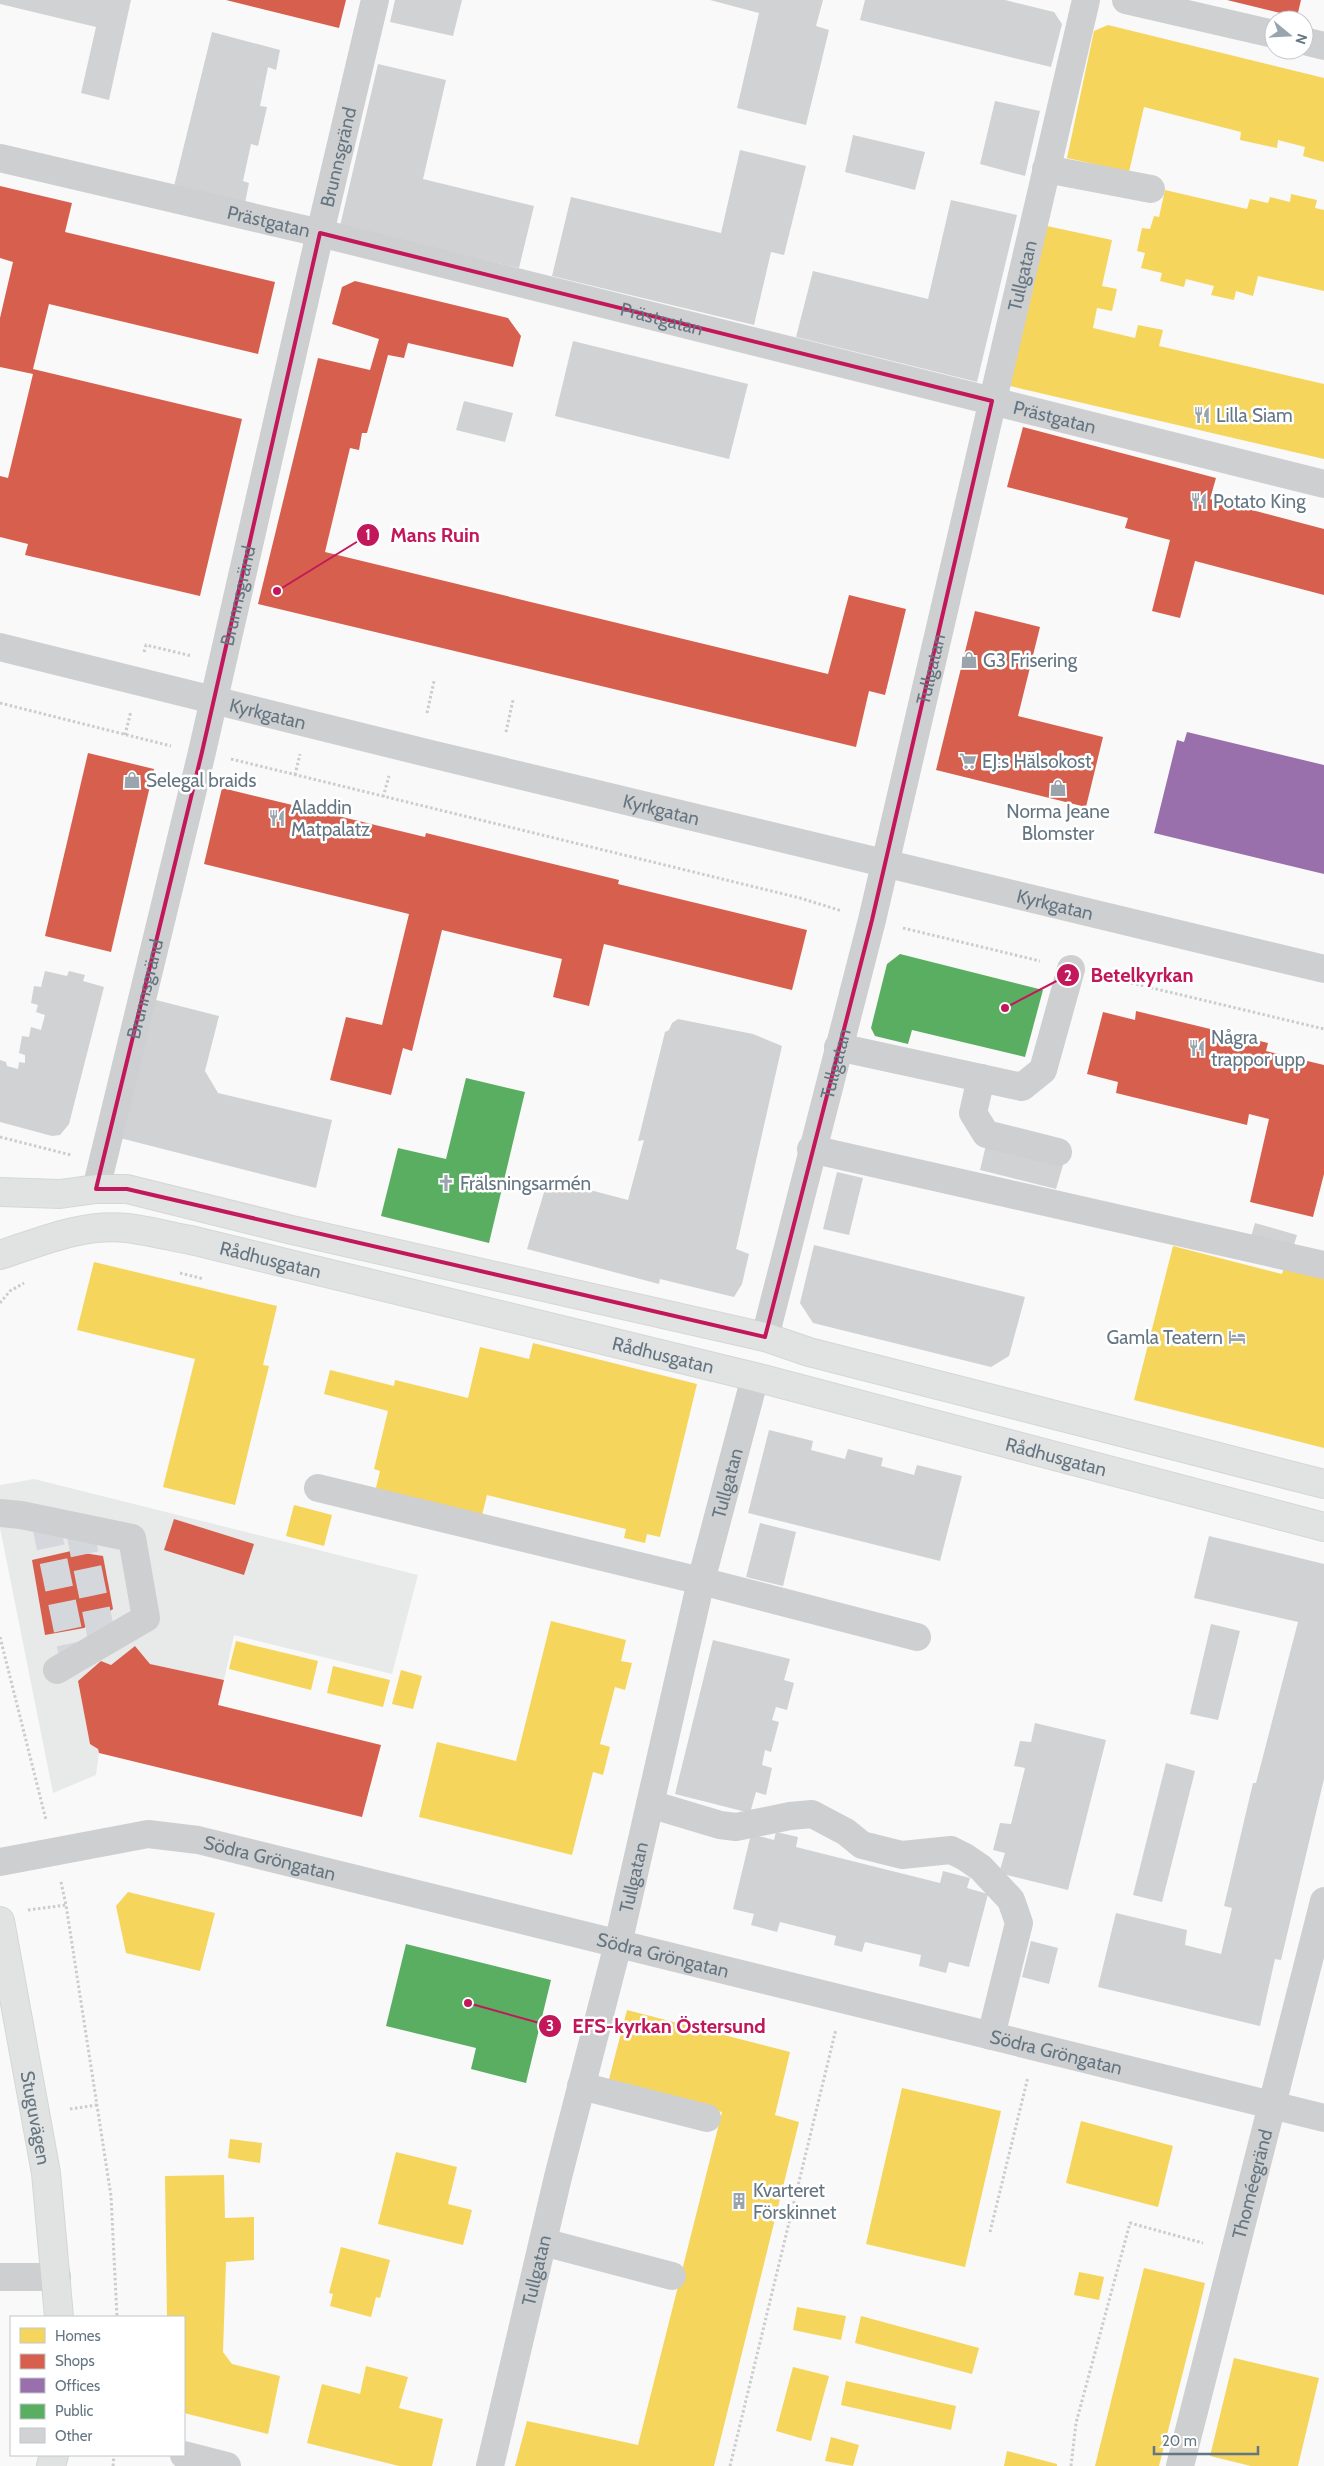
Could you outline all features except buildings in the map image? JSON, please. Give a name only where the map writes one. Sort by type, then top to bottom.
[{"type":"main road","name":"Rådhusgatan","points":[[0,1192],[60,1194],[96,1189],[127,1189],[302,1232],[765,1338],[809,1352],[1324,1484]]},
{"type":"main road","name":"Rådhusgatan","points":[[0,1255],[64,1234],[104,1228],[126,1228],[289,1262],[755,1377],[1324,1527]]},
{"type":"main road","name":"Stuguvägen","points":[[10,1916],[46,2173],[59,2316]]},
{"type":"street","name":"Brunnsgränd","points":[[96,1189],[202,752],[212,700],[320,233],[376,0]]},
{"type":"street","name":"Tullgatan","points":[[765,1338],[811,1149],[872,920],[1086,0]]},
{"type":"street","points":[[1126,0],[1264,32]]},
{"type":"street","name":"Prästgatan","points":[[0,158],[320,233],[1324,484]]},
{"type":"street","points":[[1046,169],[1151,189]]},
{"type":"street","name":"Kyrkgatan","points":[[0,647],[1324,969]]},
{"type":"street","points":[[838,1047],[1022,1087],[1043,1070],[1071,969]]},
{"type":"street","points":[[981,1078],[973,1113],[986,1134],[1058,1152]]},
{"type":"street","points":[[811,1149],[1324,1265]]},
{"type":"street","name":"Tullgatan","points":[[490,2466],[581,2086],[618,1944],[702,1581],[755,1377]]},
{"type":"street","points":[[318,1488],[702,1581],[917,1637]]},
{"type":"street","points":[[0,1513],[21,1515],[132,1538],[146,1618],[57,1670]]},
{"type":"street","points":[[650,1804],[720,1825],[736,1827],[790,1816],[812,1814],[846,1832],[862,1845],[902,1855],[951,1850],[965,1857],[981,1868],[1011,1900],[1020,1924],[991,2036]]},
{"type":"street","name":"Södra Gröngatan","points":[[0,1862],[53,1851],[93,1846],[148,1834],[198,1840],[1324,2118]]},
{"type":"street","name":"Thoméegränd","points":[[1180,2466],[1324,1902]]},
{"type":"street","points":[[581,2086],[707,2118]]},
{"type":"street","points":[[543,2242],[672,2276]]},
{"type":"street","points":[[0,2278],[57,2278]]},
{"type":"street","points":[[185,2455],[227,2466]]},
{"type":"path","points":[[427,713],[434,681]]},
{"type":"path","points":[[506,732],[513,700]]},
{"type":"path","points":[[0,703],[800,898],[872,920],[1071,969],[1324,1028]]},
{"type":"path","points":[[295,775],[301,751]]},
{"type":"path","points":[[383,797],[390,774]]},
{"type":"path","points":[[0,1137],[71,1156]]},
{"type":"path","points":[[172,1269],[208,1280]]},
{"type":"path","points":[[0,1303],[10,1292],[27,1281]]},
{"type":"path","points":[[0,1637],[66,1905],[111,2196],[117,2316]]},
{"type":"path","points":[[10,1916],[66,1905]]},
{"type":"path","points":[[730,2466],[844,2000]]},
{"type":"path","points":[[990,2232],[1036,2047]]},
{"type":"path","points":[[70,2109],[97,2105]]},
{"type":"path","points":[[1071,2466],[1076,2423],[1130,2223],[1235,2252]]},
{"type":"highlighted area","points":[[320,233],[992,401],[872,920],[765,1337],[127,1189],[96,1189],[202,752]]},
{"type":"shaded area","points":[[34,1479],[418,1575],[392,1674],[234,1635],[224,1680],[150,1664],[135,1646],[111,1665],[101,1661],[78,1681],[90,1743],[98,1749],[99,1753],[96,1775],[53,1793],[0,1528],[0,1485]]},
{"type":"tunnel","points":[[45,1520],[74,1660]]},
{"type":"tunnel","points":[[79,1527],[103,1644]]},
{"type":"place","name":"Lilla Siam","points":[[1202,415]]},
{"type":"place","name":"Potato King","points":[[1199,501]]},
{"type":"place","name":"Mans Ruin","points":[[277,591]]},
{"type":"place","name":"G3 Frisering","points":[[969,660]]},
{"type":"place","name":"EJ:s Hälsokost","points":[[968,761]]},
{"type":"place","name":"Selegal braids","points":[[132,780]]},
{"type":"place","name":"Norma Jeane Blomster","points":[[1058,788]]},
{"type":"place","name":"Aladdin Matpalatz","points":[[277,818]]},
{"type":"place","name":"Betelkyrkan","points":[[1005,1008]]},
{"type":"place","name":"Några trappor upp","points":[[1197,1048]]},
{"type":"place","name":"Frälsningsarmén","points":[[446,1183]]},
{"type":"place","name":"Gamla Teatern","points":[[1237,1337]]},
{"type":"place","name":"EFS-kyrkan Östersund","points":[[468,2003]]},
{"type":"place","name":"Kvarteret Förskinnet","points":[[739,2201]]}]
